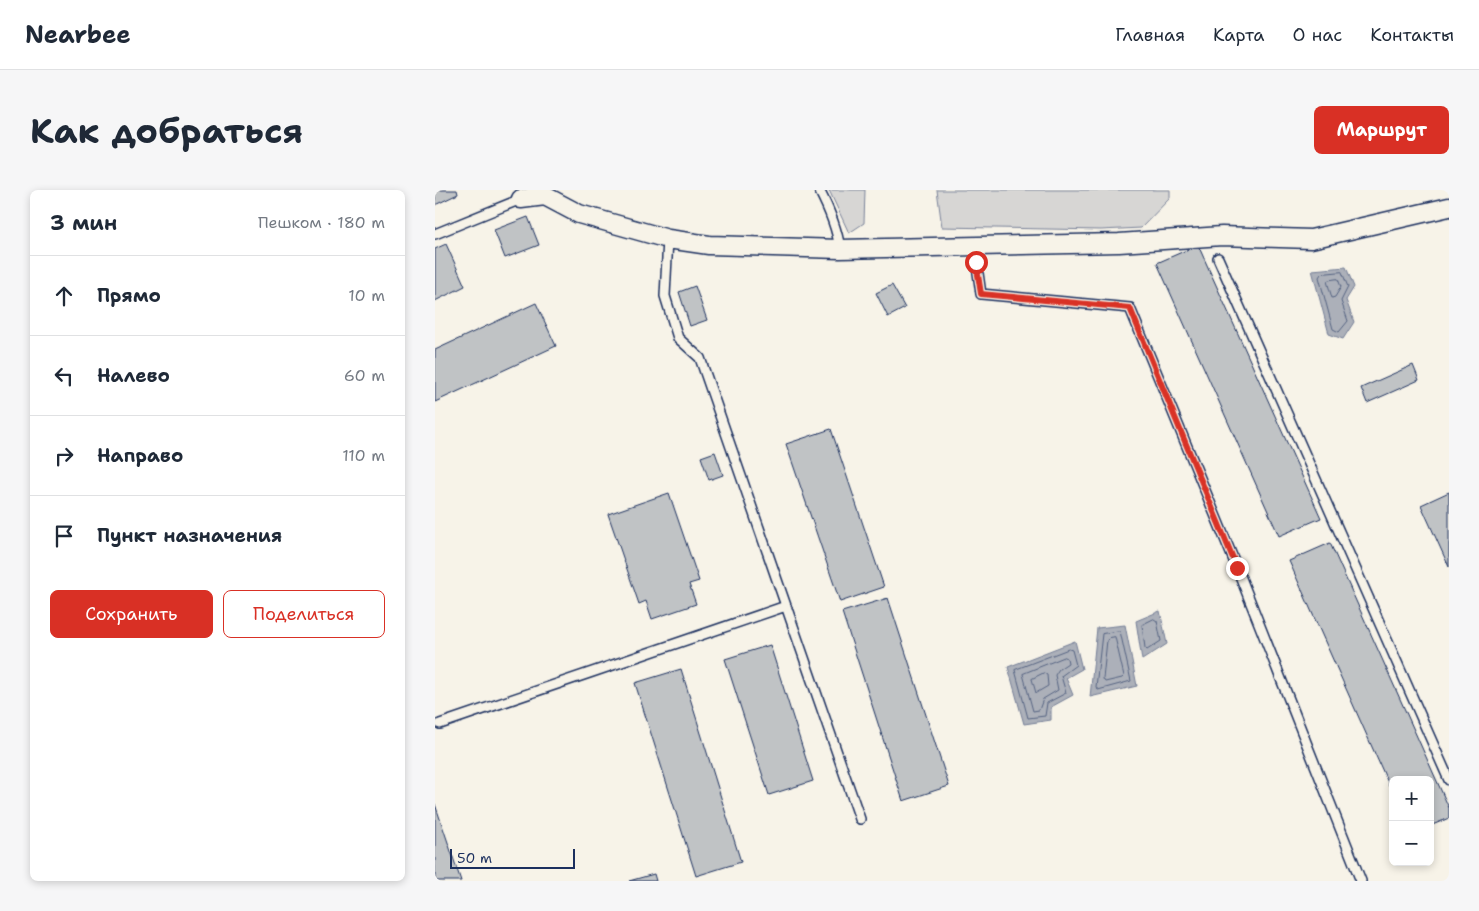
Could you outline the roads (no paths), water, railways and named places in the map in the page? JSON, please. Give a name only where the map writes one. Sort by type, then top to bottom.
[{"type":"street","points":[[521,198],[545,196],[579,214],[668,239],[709,245],[840,249],[1119,242],[1222,236],[1311,239],[1449,206]]},
{"type":"lane","points":[[819,190],[830,212],[838,235],[840,249]]},
{"type":"lane","points":[[435,234],[521,198]]},
{"type":"lane","points":[[668,239],[665,296],[678,338],[700,358],[861,819]]},
{"type":"lane","points":[[974,245],[981,294],[1130,308],[1361,881]]},
{"type":"lane","points":[[1219,258],[1449,780]]},
{"type":"lane","points":[[440,724],[786,606]]},
{"type":"water","points":[[1346,267],[1354,287],[1346,300],[1354,322],[1343,339],[1329,334],[1312,270]]},
{"type":"water","points":[[1160,611],[1167,644],[1142,660],[1136,621]]},
{"type":"water","points":[[1125,625],[1137,686],[1090,697],[1097,628]]},
{"type":"water","points":[[1075,641],[1082,669],[1066,678],[1073,695],[1051,707],[1051,720],[1024,724],[1008,667]]}]
